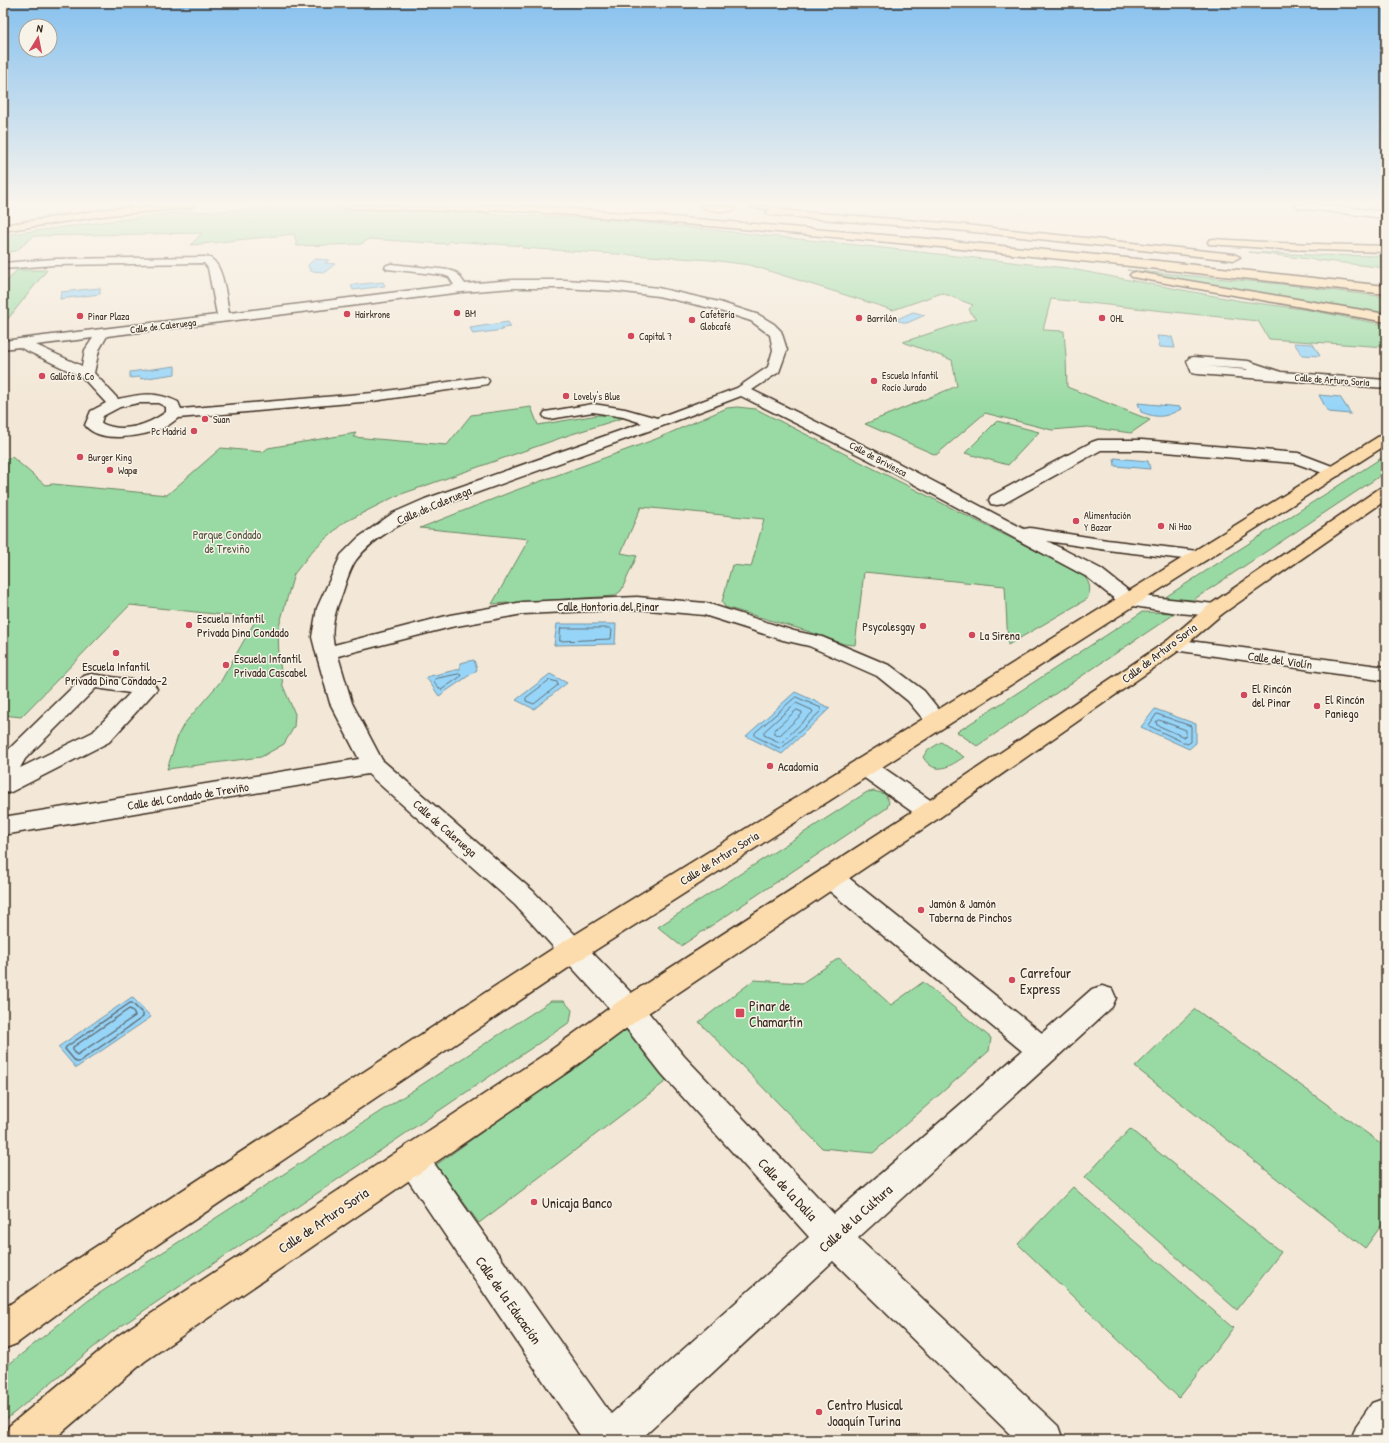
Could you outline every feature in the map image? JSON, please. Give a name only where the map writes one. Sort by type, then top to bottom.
[{"type":"main road","points":[[1116,272],[1382,318]]},
{"type":"main road","points":[[1231,272],[1386,290]]},
{"type":"main road","name":"Calle de Arturo Soria","points":[[3,1330],[75,1280],[573,950],[1386,438]]},
{"type":"main road","name":"Calle de Arturo Soria","points":[[23,1440],[132,1348],[558,1062],[629,1010],[930,812],[1174,645],[1215,610],[1386,492]]},
{"type":"street","points":[[215,272],[224,318]]},
{"type":"street","points":[[446,272],[453,275],[462,288]]},
{"type":"street","name":"Calle de Caleruega","points":[[3,345],[462,288],[520,284],[564,284],[616,287],[658,292],[716,305],[755,318],[770,327],[776,334],[780,350],[774,369],[742,391],[459,493],[399,517],[364,542],[347,559],[326,608],[322,637],[326,653],[341,703],[373,765],[524,898],[573,950]]},
{"type":"street","points":[[87,374],[92,350],[102,333]]},
{"type":"street","points":[[21,343],[87,374],[115,404]]},
{"type":"street","name":"Calle de Arturo Soria","points":[[1279,376],[1248,365],[1194,361],[1197,370],[1386,384]]},
{"type":"street","points":[[174,414],[173,405],[160,399],[138,399],[115,404],[96,414],[92,425],[107,432],[133,432],[160,424],[174,414],[373,397],[482,381]]},
{"type":"street","name":"Calle de Briviesca","points":[[742,391],[862,450],[1013,531],[1094,572],[1128,600]]},
{"type":"street","points":[[550,415],[593,408],[625,413],[656,423]]},
{"type":"street","points":[[997,500],[1098,445],[1142,444],[1298,458],[1334,472]]},
{"type":"street","name":"Calle de Briviesca","points":[[1013,531],[1107,545],[1200,556]]},
{"type":"street","points":[[1094,572],[1092,561],[1095,552],[1107,545]]},
{"type":"street","points":[[1128,600],[1178,607],[1215,610]]},
{"type":"street","name":"Calle Hontoria del Pinar","points":[[326,653],[450,621],[523,608],[637,603],[706,609],[790,636],[815,641],[884,671],[916,696],[937,721]]},
{"type":"street","name":"Calle del Violín","points":[[1174,645],[1386,674]]},
{"type":"street","points":[[3,777],[17,754],[91,681],[146,689],[101,737],[3,786]]},
{"type":"street","name":"Calle del Condado de Treviño","points":[[3,826],[373,765]]},
{"type":"street","points":[[864,766],[930,812]]},
{"type":"street","points":[[830,878],[867,906],[1042,1050]]},
{"type":"street","points":[[573,950],[629,1010]]},
{"type":"street","name":"Calle de la Cultura","points":[[611,1440],[833,1238],[1102,998]]},
{"type":"street","name":"Calle de la Dalia","points":[[629,1010],[673,1065],[833,1238],[1044,1440]]},
{"type":"street","name":"Calle de la Educación","points":[[412,1160],[606,1440]]},
{"type":"street","points":[[1370,1440],[1386,1417]]},
{"type":"green space","points":[[15,272],[45,272],[3,325],[3,286]]},
{"type":"green space","points":[[773,272],[1089,272],[1241,301],[1309,310],[1386,325],[1386,347],[1269,339],[1258,321],[1051,299],[1043,330],[1064,331],[1067,387],[1150,420],[1131,433],[1087,427],[1052,430],[985,413],[936,455],[865,424],[957,386],[952,360],[903,342],[977,318],[972,315],[969,309],[973,305],[942,293],[893,310]]},
{"type":"green space","points":[[1141,272],[1281,284],[1386,297],[1386,314]]},
{"type":"green space","name":"Parque Condado de Treviño","points":[[531,407],[538,425],[598,415],[629,416],[569,435],[396,496],[343,523],[313,550],[294,574],[278,630],[279,657],[283,686],[295,714],[294,727],[284,744],[261,757],[167,769],[179,733],[184,724],[221,681],[255,621],[243,617],[130,605],[21,717],[3,715],[3,460],[12,457],[45,485],[53,484],[167,495],[221,448],[263,452],[268,448],[356,433],[353,437],[447,445],[471,415]]},
{"type":"green space","points":[[737,407],[756,409],[1082,574],[1087,580],[1090,589],[1087,599],[1008,645],[1005,586],[864,572],[855,645],[844,644],[807,631],[725,607],[722,602],[732,565],[751,567],[764,519],[641,507],[621,553],[637,556],[621,591],[614,596],[492,604],[529,539],[420,528],[511,492],[656,439],[727,408]]},
{"type":"green space","points":[[997,421],[1039,432],[1008,465],[965,453]]},
{"type":"green space","points":[[1386,455],[1386,472],[1193,600],[1164,598]]},
{"type":"green space","points":[[1142,612],[1176,613],[977,746],[957,732]]},
{"type":"green space","points":[[941,742],[964,757],[943,768],[932,767],[923,757],[927,751]]},
{"type":"green space","points":[[874,791],[885,794],[889,802],[887,808],[681,946],[658,927],[867,792]]},
{"type":"green space","points":[[839,958],[891,1005],[923,982],[991,1038],[989,1051],[873,1153],[822,1148],[699,1022],[754,980],[802,983]]},
{"type":"green space","points":[[551,1001],[564,1001],[572,1010],[570,1022],[111,1333],[3,1422],[3,1369],[89,1300]]},
{"type":"green space","points":[[1195,1009],[1386,1147],[1386,1219],[1365,1248],[1135,1067]]},
{"type":"green space","points":[[626,1029],[669,1079],[479,1223],[436,1165]]},
{"type":"green space","points":[[1130,1129],[1281,1252],[1237,1310],[1085,1177]]},
{"type":"green space","points":[[1073,1187],[1233,1328],[1179,1398],[1018,1244]]},
{"type":"water","points":[[383,282],[385,286],[353,290],[351,285]]},
{"type":"water","points":[[100,288],[100,294],[60,299],[61,292]]},
{"type":"water","points":[[913,312],[925,315],[907,323],[895,320]]},
{"type":"water","points":[[508,322],[511,327],[502,328],[503,330],[473,334],[470,328]]},
{"type":"water","points":[[1157,336],[1172,337],[1175,348],[1160,347]]},
{"type":"water","points":[[1294,343],[1313,344],[1320,356],[1302,355]]},
{"type":"water","points":[[175,366],[175,374],[141,379],[140,377],[130,378],[130,372]]},
{"type":"water","points":[[1319,395],[1340,397],[1351,414],[1328,412]]},
{"type":"water","points":[[1138,403],[1180,407],[1181,409],[1171,414],[1153,416],[1141,412]]},
{"type":"water","points":[[1114,458],[1148,461],[1150,469],[1115,466]]},
{"type":"water","points":[[557,624],[616,624],[615,644],[554,645]]},
{"type":"water","points":[[474,660],[477,670],[439,696],[426,677],[460,669],[460,663]]},
{"type":"water","points":[[550,674],[567,683],[534,709],[516,700]]},
{"type":"water","points":[[795,692],[830,708],[782,754],[746,736]]},
{"type":"water","points":[[1155,709],[1196,724],[1196,743],[1189,749],[1141,727]]},
{"type":"water","points":[[132,997],[151,1017],[76,1068],[58,1047]]},
{"type":"place","name":"BM","points":[[457,313]]},
{"type":"place","name":"Hairkrone","points":[[347,314]]},
{"type":"place","name":"Pinar Plaza","points":[[80,316]]},
{"type":"place","name":"Barrilón","points":[[859,318]]},
{"type":"place","name":"OHL","points":[[1102,318]]},
{"type":"place","name":"Cafetería Globcafé","points":[[692,320]]},
{"type":"place","name":"Capital 7","points":[[631,336]]},
{"type":"place","name":"Gallofa & Co","points":[[42,376]]},
{"type":"place","name":"Escuela Infantil Rocío Jurado","points":[[874,381]]},
{"type":"place","name":"Lovely's Blue","points":[[566,396]]},
{"type":"place","name":"Suan","points":[[205,419]]},
{"type":"place","name":"Pc Madrid","points":[[194,431]]},
{"type":"place","name":"Burger King","points":[[80,457]]},
{"type":"place","name":"Wap@","points":[[110,470]]},
{"type":"place","name":"Alimentación Y Bazar","points":[[1076,521]]},
{"type":"place","name":"Ni Hao","points":[[1161,526]]},
{"type":"place","name":"Escuela Infantil Privada Dina Condado","points":[[189,625]]},
{"type":"place","name":"Psycolesgay","points":[[923,626]]},
{"type":"place","name":"La Sirena","points":[[972,635]]},
{"type":"place","name":"Escuela Infantil Privada Dina Condado-2","points":[[116,653]]},
{"type":"place","name":"Escuela Infantil Privada Cascabel","points":[[226,665]]},
{"type":"place","name":"El Rincón del Pinar","points":[[1244,695]]},
{"type":"place","name":"El Rincón Paniego","points":[[1317,706]]},
{"type":"place","name":"Acadomia","points":[[770,766]]},
{"type":"place","name":"Jamón & Jamón Taberna de Pinchos","points":[[921,910]]},
{"type":"place","name":"Carrefour Express","points":[[1012,980]]},
{"type":"place","name":"Pinar de Chamartín","points":[[740,1013]]},
{"type":"place","name":"Unicaja Banco","points":[[534,1202]]},
{"type":"place","name":"Centro Musical Joaquín Turina","points":[[819,1412]]}]
